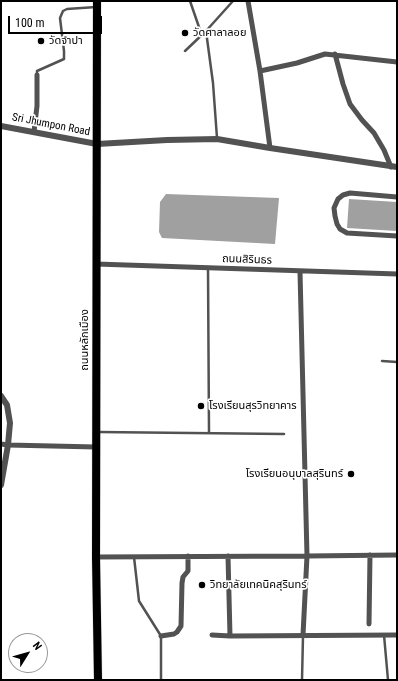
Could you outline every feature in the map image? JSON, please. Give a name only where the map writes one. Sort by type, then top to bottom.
[{"type":"main road","name":"ถนนหลักเมือง","points":[[97,4],[96,557],[98,680]]},
{"type":"street","points":[[248,1],[260,71],[270,148]]},
{"type":"street","points":[[260,71],[297,63],[325,54],[397,62]]},
{"type":"street","points":[[335,54],[350,104],[374,133],[394,167]]},
{"type":"street","points":[[34,132],[37,106],[37,75]]},
{"type":"street","name":"Sri Jhumpon Road","points":[[1,126],[97,144],[217,139],[394,167]]},
{"type":"street","points":[[397,197],[350,193],[343,195],[338,199],[334,208],[335,216],[340,229],[347,233],[397,236]]},
{"type":"street","name":"ถนนสิรินธร","points":[[96,264],[300,272],[397,274]]},
{"type":"street","points":[[300,272],[307,556],[302,635]]},
{"type":"street","points":[[1,396],[7,405],[10,423],[1,485]]},
{"type":"street","points":[[1,444],[96,447]]},
{"type":"street","points":[[369,624],[370,555]]},
{"type":"street","points":[[96,557],[397,555]]},
{"type":"street","points":[[161,636],[178,632],[181,626],[182,583],[183,577],[188,570],[188,556]]},
{"type":"street","points":[[228,556],[230,636]]},
{"type":"street","points":[[212,635],[397,635]]},
{"type":"lane","points":[[190,1],[200,30],[206,31]]},
{"type":"lane","points":[[185,50],[206,31],[233,1]]},
{"type":"lane","points":[[37,75],[37,71],[64,59],[60,18],[63,11],[97,4]]},
{"type":"lane","points":[[206,31],[213,83],[217,139]]},
{"type":"lane","points":[[208,268],[209,433]]},
{"type":"lane","points":[[382,361],[397,362]]},
{"type":"lane","points":[[96,432],[284,434]]},
{"type":"lane","points":[[134,556],[139,601],[161,636],[161,680]]},
{"type":"lane","points":[[302,635],[302,680]]},
{"type":"lane","points":[[384,635],[388,680]]},
{"type":"shaded area","points":[[166,194],[279,198],[275,244],[162,238],[159,232],[160,202]]},
{"type":"shaded area","points":[[349,199],[397,202],[397,231],[347,228]]},
{"type":"place","name":"วัดศาลาลอย","points":[[185,33]]},
{"type":"place","name":"วัดจำปา","points":[[41,41]]},
{"type":"place","name":"โรงเรียนสุรวิทยาคาร","points":[[201,406]]},
{"type":"place","name":"โรงเรียนอนุบาลสุรินทร์","points":[[351,474]]},
{"type":"place","name":"วิทยาลัยเทคนิคสุรินทร์","points":[[202,585]]}]
